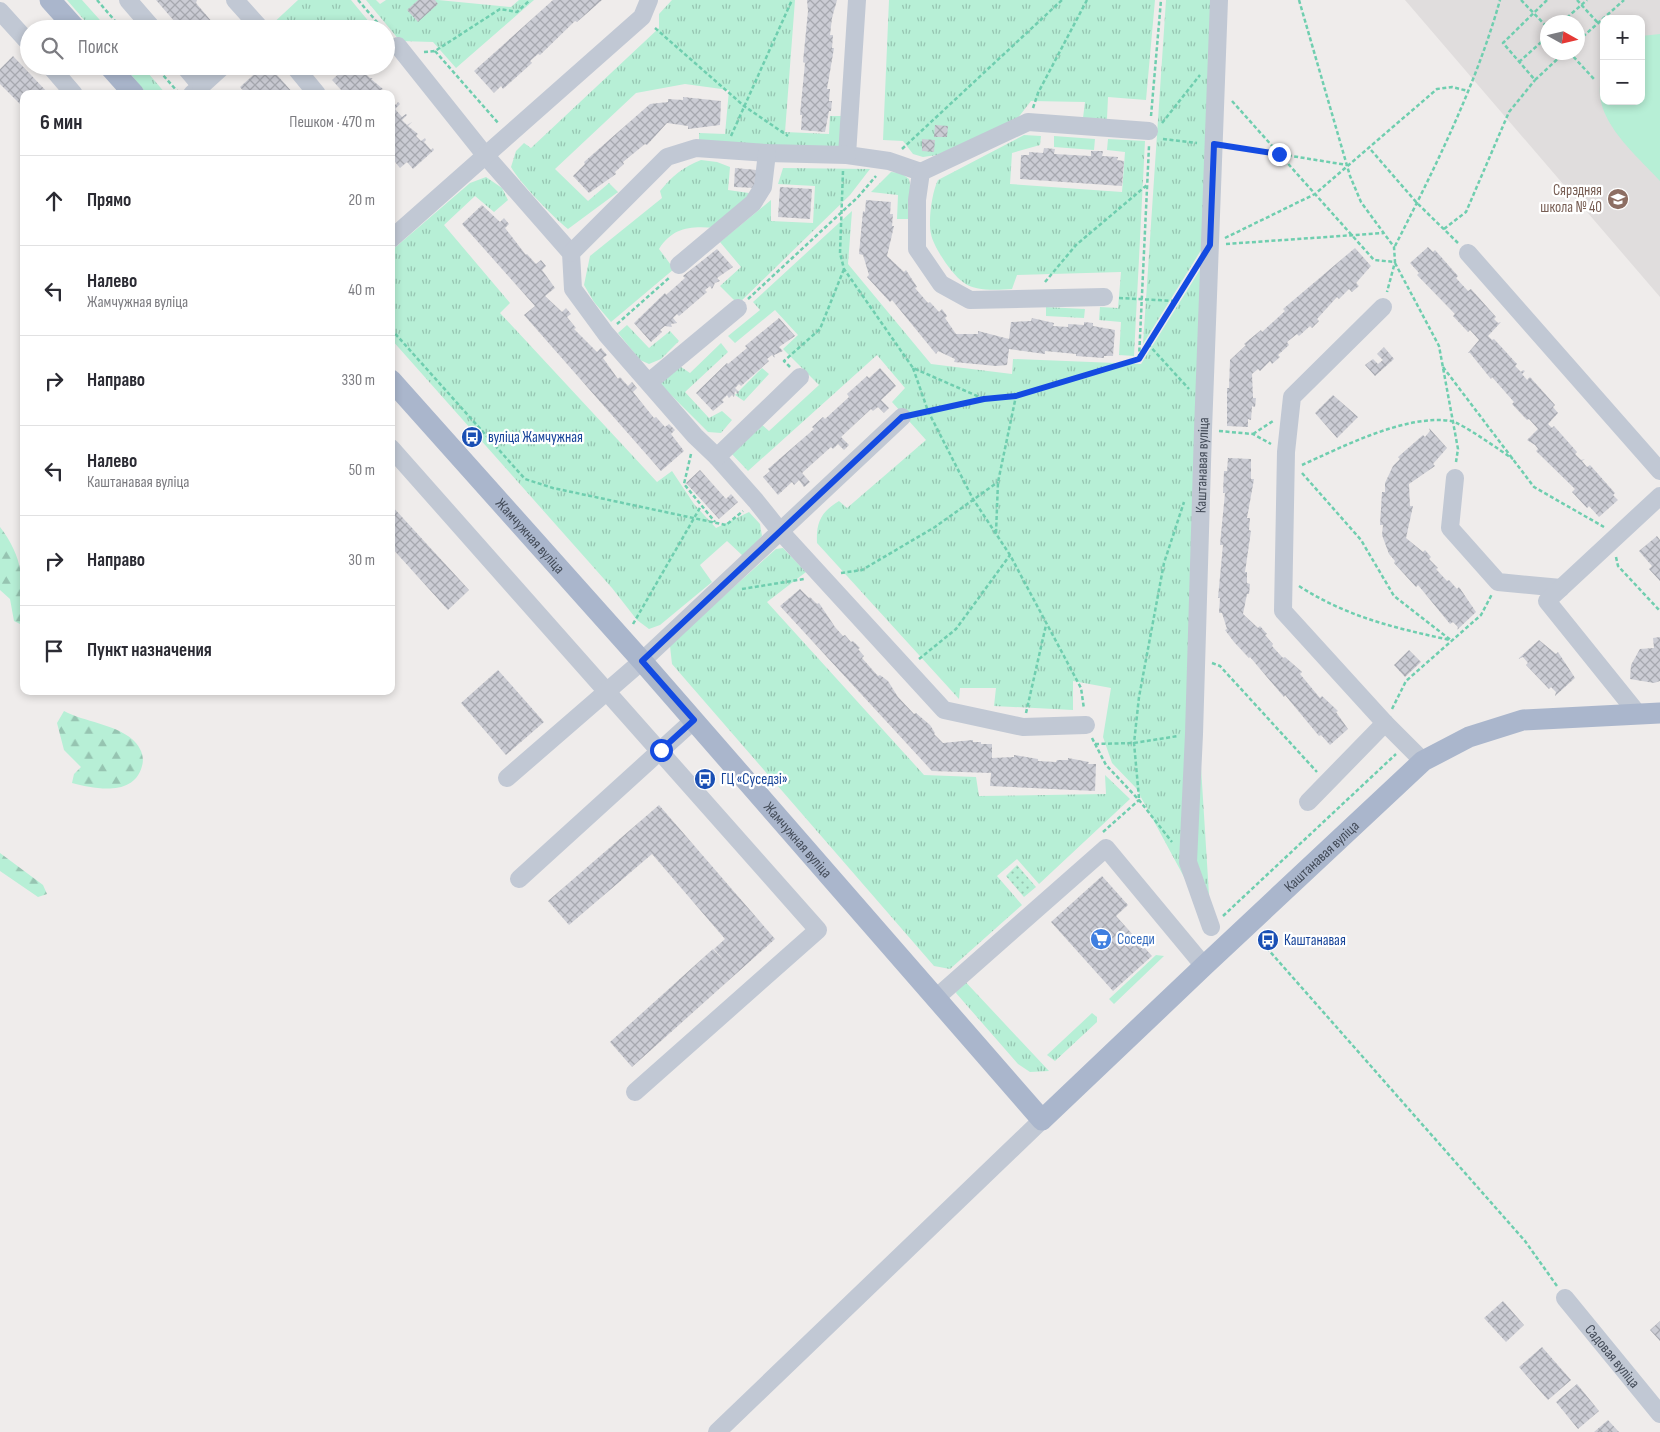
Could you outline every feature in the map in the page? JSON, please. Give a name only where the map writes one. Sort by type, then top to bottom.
[{"type":"main road","points":[[50,0],[68,20]]},
{"type":"main road","points":[[117,75],[130,90]]},
{"type":"main road","name":"Жамчужная вуліца","points":[[395,384],[694,720],[937,997],[1042,1120]]},
{"type":"main road","name":"Каштанавая вуліца","points":[[1042,1120],[1423,761],[1469,737],[1524,720],[1660,713]]},
{"type":"street","points":[[128,0],[145,20]]},
{"type":"street","points":[[235,0],[254,20]]},
{"type":"street","points":[[395,235],[485,155],[510,136],[642,17],[649,0]]},
{"type":"street","points":[[847,155],[858,0]]},
{"type":"street","name":"Каштанавая вуліца","points":[[1211,927],[1188,862],[1197,658],[1203,430],[1219,0]]},
{"type":"street","points":[[0,11],[20,33]]},
{"type":"street","points":[[400,49],[485,155],[571,253],[572,289],[606,334],[695,436],[717,457],[756,501],[780,531],[944,710],[1023,727],[1086,725]]},
{"type":"street","points":[[58,75],[71,90]]},
{"type":"street","points":[[188,75],[196,90],[213,75]]},
{"type":"street","points":[[301,75],[314,90]]},
{"type":"street","points":[[571,253],[667,157],[696,148],[767,153],[847,155],[889,161],[921,172],[1028,122],[1149,135]]},
{"type":"street","points":[[679,265],[753,204],[763,187],[767,153]]},
{"type":"street","points":[[921,172],[917,200],[917,249],[941,284],[970,300],[1104,297]]},
{"type":"street","points":[[1468,252],[1660,471]]},
{"type":"street","points":[[1383,307],[1292,397],[1289,410],[1286,452],[1283,610],[1385,723],[1423,761]]},
{"type":"street","points":[[649,382],[738,308]]},
{"type":"street","points":[[717,457],[800,377]]},
{"type":"street","points":[[507,778],[642,661],[902,417]]},
{"type":"street","points":[[395,452],[608,690],[818,930],[635,1092]]},
{"type":"street","points":[[1455,478],[1450,528],[1498,582],[1561,588]]},
{"type":"street","points":[[1638,714],[1547,601],[1660,496]]},
{"type":"street","points":[[519,879],[694,720]]},
{"type":"street","points":[[1308,802],[1385,723]]},
{"type":"street","points":[[937,997],[1106,848],[1185,946],[1204,966]]},
{"type":"street","points":[[717,1432],[1042,1120]]},
{"type":"street","name":"Садовая вуліца","points":[[1565,1298],[1660,1414]]},
{"type":"path","points":[[97,0],[114,20]]},
{"type":"path","points":[[358,0],[375,20]]},
{"type":"path","points":[[400,49],[434,51],[500,9],[517,12],[530,0]]},
{"type":"path","points":[[724,150],[792,0]]},
{"type":"path","points":[[1028,122],[1038,93],[1087,0]]},
{"type":"path","points":[[1139,359],[1149,135],[1161,0]]},
{"type":"path","points":[[1299,0],[1347,165],[1361,202],[1394,247]]},
{"type":"path","points":[[1383,307],[1394,262],[1394,247],[1417,203],[1468,91],[1500,0]]},
{"type":"path","points":[[1521,0],[1540,19]]},
{"type":"path","points":[[1535,80],[1503,43],[1547,0]]},
{"type":"path","points":[[1577,0],[1598,23]]},
{"type":"path","points":[[1570,15],[1587,0]]},
{"type":"path","points":[[1585,35],[1624,0]]},
{"type":"path","points":[[642,17],[744,106],[790,138]]},
{"type":"path","points":[[1519,62],[1540,43]]},
{"type":"path","points":[[434,51],[510,136]]},
{"type":"path","points":[[1149,135],[1217,54]]},
{"type":"path","points":[[1444,229],[1466,212],[1509,112],[1535,80],[1556,60]]},
{"type":"path","points":[[1576,60],[1594,79]]},
{"type":"path","points":[[163,75],[176,90]]},
{"type":"path","points":[[1216,83],[1374,260],[1394,262]]},
{"type":"path","points":[[1210,245],[1315,194],[1437,89],[1452,87],[1468,91]]},
{"type":"path","points":[[1149,135],[1347,165]]},
{"type":"path","points":[[1371,150],[1417,203],[1468,252]]},
{"type":"path","points":[[847,155],[843,165],[840,221],[840,253],[844,269],[914,368],[928,411],[973,499],[1010,555],[1081,688],[1086,725],[1106,765],[1139,800],[1188,862]]},
{"type":"path","points":[[1031,298],[1076,245],[1147,185]]},
{"type":"path","points":[[1210,245],[1384,233]]},
{"type":"path","points":[[1394,262],[1439,346],[1458,449],[1455,478]]},
{"type":"path","points":[[606,334],[676,271],[679,265]]},
{"type":"path","points":[[800,377],[784,360],[820,329],[844,269]]},
{"type":"path","points":[[902,417],[984,399],[1016,396],[1139,359],[1196,269]]},
{"type":"path","points":[[1104,297],[1175,301]]},
{"type":"path","points":[[395,334],[525,479],[553,488],[726,525],[756,501]]},
{"type":"path","points":[[1148,344],[1204,406]]},
{"type":"path","points":[[1443,367],[1534,487],[1615,538],[1618,566],[1660,611]]},
{"type":"path","points":[[914,368],[984,399]]},
{"type":"path","points":[[996,535],[998,482],[1016,396]]},
{"type":"path","points":[[1253,434],[1289,410]]},
{"type":"path","points":[[1452,641],[1394,596],[1361,540],[1297,467],[1363,438],[1420,421],[1453,421],[1513,459]]},
{"type":"path","points":[[1203,430],[1253,434],[1286,452]]},
{"type":"path","points":[[695,436],[684,484],[716,523]]},
{"type":"path","points":[[713,594],[862,570],[935,527],[998,482]]},
{"type":"path","points":[[1139,800],[1134,743],[1139,697],[1161,579],[1186,499]]},
{"type":"path","points":[[623,640],[701,506]]},
{"type":"path","points":[[906,670],[956,629],[1010,555]]},
{"type":"path","points":[[1284,576],[1322,600],[1386,626],[1452,641]]},
{"type":"path","points":[[1385,723],[1406,681],[1481,615],[1498,582]]},
{"type":"path","points":[[1023,727],[1047,624]]},
{"type":"path","points":[[1197,658],[1220,666],[1326,782]]},
{"type":"path","points":[[1095,744],[1134,743],[1194,734]]},
{"type":"path","points":[[1211,927],[1406,745]]},
{"type":"path","points":[[1258,938],[1525,1242],[1565,1298]]},
{"type":"shaded area","name":"Сярэдняя школа № 40","points":[[1405,0],[1660,0],[1660,297]]},
{"type":"green space","points":[[67,0],[82,0],[100,20],[84,20]]},
{"type":"green space","points":[[298,0],[351,0],[368,20],[277,20]]},
{"type":"green space","points":[[366,0],[376,0],[380,4],[386,0],[438,0],[511,7],[519,0],[534,0],[456,68],[433,42],[400,41],[395,35],[395,20],[383,20]]},
{"type":"green space","points":[[672,0],[795,0],[785,132],[829,134],[830,116],[842,116],[841,148],[699,144],[699,133],[725,134],[729,90],[685,84],[636,93],[555,169],[588,201],[609,183],[618,192],[568,229],[537,200],[515,174],[511,167],[516,151],[524,143],[531,148],[659,28],[659,14]]},
{"type":"green space","points":[[889,0],[1155,0],[1146,100],[1108,97],[1107,119],[1083,118],[1085,102],[1031,101],[1017,119],[937,155],[923,157],[913,154],[903,141],[883,140]]},
{"type":"green space","points":[[1166,0],[1211,0],[1203,247],[1143,344]]},
{"type":"green space","points":[[1660,34],[1660,181],[1616,132],[1602,105],[1645,105],[1645,36]]},
{"type":"green space","points":[[131,75],[150,75],[163,90],[144,90]]},
{"type":"green space","points":[[1024,135],[1041,136],[1040,145],[1012,153],[1010,184],[1122,192],[1125,152],[1107,150],[1108,139],[1145,141],[1134,356],[1119,355],[1121,322],[1099,320],[1100,307],[1118,308],[1121,272],[1017,275],[1012,289],[980,289],[968,285],[959,278],[935,246],[931,234],[930,214],[938,180]]},
{"type":"green space","points":[[1054,136],[1095,139],[1094,150],[1054,147]]},
{"type":"green space","points":[[701,160],[717,162],[730,167],[728,190],[749,193],[745,201],[715,228],[690,228],[670,236],[659,249],[674,269],[611,322],[594,302],[584,285],[590,256],[662,198],[660,191],[674,176]]},
{"type":"green space","points":[[783,168],[870,169],[850,195],[738,304],[720,286],[741,267],[720,242],[771,200],[771,221],[813,223],[815,186],[778,184]]},
{"type":"green space","points":[[891,172],[901,173],[909,179],[911,190],[909,219],[897,219],[898,195],[871,192]]},
{"type":"green space","points":[[486,177],[502,188],[508,200],[494,212],[475,196],[444,225],[510,303],[500,313],[657,482],[672,471],[694,504],[716,528],[749,512],[760,524],[762,536],[743,556],[727,541],[700,565],[712,582],[660,625],[649,629],[637,620],[612,588],[395,344],[395,248],[470,183]]},
{"type":"green space","points":[[852,211],[848,264],[931,364],[1012,374],[1013,359],[1141,364],[1203,265],[1193,639],[1211,927],[1136,788],[1112,763],[1103,737],[1111,688],[1073,681],[1073,710],[994,706],[996,688],[960,688],[959,699],[817,543],[817,529],[821,518],[828,509],[839,501],[847,508],[926,440],[892,402],[905,388],[877,355],[748,471],[730,452],[760,423],[769,431],[819,385],[783,349],[798,335],[775,310],[735,343],[728,336],[760,310],[753,302]]},
{"type":"green space","points":[[1046,307],[1085,309],[1084,318],[1046,316]]},
{"type":"green space","points":[[627,325],[649,348],[670,331],[679,341],[661,359],[649,364],[640,360],[618,333]]},
{"type":"green space","points":[[721,343],[728,352],[685,392],[709,418],[722,411],[732,420],[721,433],[708,432],[659,383],[678,365],[690,373]]},
{"type":"green space","points":[[762,368],[769,374],[744,401],[735,395]]},
{"type":"green space","points":[[0,527],[19,562],[20,624],[14,621],[10,599],[0,590]]},
{"type":"green space","points":[[783,548],[806,572],[767,602],[924,775],[976,777],[979,796],[1106,794],[1105,775],[1130,799],[1039,884],[1017,859],[997,876],[1022,905],[950,969],[934,966],[672,664],[670,646],[676,639],[776,549]]},
{"type":"green space","points":[[64,711],[108,726],[132,739],[139,748],[143,759],[138,776],[131,783],[113,788],[92,787],[72,783],[74,774],[81,767],[64,750],[57,723]]},
{"type":"green space","points":[[0,853],[43,885],[47,894],[38,897],[0,871]]},
{"type":"green space","points":[[1017,865],[1036,887],[1024,897],[1006,876]]},
{"type":"green space","points":[[1156,955],[1164,956],[1114,1004],[1109,999]]},
{"type":"green space","points":[[960,976],[1049,1071],[1030,1072],[1018,1064],[956,993]]},
{"type":"green space","points":[[1092,1013],[1097,1017],[1097,1022],[1055,1061],[1047,1055]]},
{"type":"building","points":[[156,0],[197,0],[196,3],[210,20],[173,20]]},
{"type":"building","points":[[418,0],[435,0],[438,4],[418,22],[407,10]]},
{"type":"building","points":[[553,0],[602,0],[577,22],[575,21],[540,55],[538,54],[530,61],[532,63],[503,89],[501,86],[494,93],[474,71]]},
{"type":"building","points":[[807,0],[837,0],[830,35],[833,35],[832,48],[834,48],[827,89],[830,89],[829,101],[832,101],[825,132],[801,130],[802,115],[800,115],[805,63],[803,62],[808,11]]},
{"type":"building","points":[[13,56],[20,63],[20,75],[31,75],[45,90],[20,90],[20,104],[0,84],[0,69]]},
{"type":"building","points":[[253,75],[277,75],[290,90],[243,90],[240,87]]},
{"type":"building","points":[[337,75],[367,75],[373,78],[371,79],[383,89],[341,90],[332,80]]},
{"type":"building","points":[[683,97],[721,101],[720,125],[688,129],[688,126],[667,123],[647,145],[645,144],[623,162],[624,164],[615,172],[616,174],[589,193],[573,176],[585,164],[584,162],[650,104],[668,102],[668,99],[683,100]]},
{"type":"building","points":[[395,109],[402,117],[407,115],[402,120],[407,125],[412,122],[408,126],[418,134],[416,136],[421,141],[425,138],[424,142],[431,150],[433,148],[434,150],[413,169],[407,162],[400,168],[395,162]]},
{"type":"building","points":[[935,125],[948,126],[947,137],[934,137]]},
{"type":"building","points":[[922,139],[935,140],[934,152],[922,151]]},
{"type":"building","points":[[1044,148],[1055,149],[1054,154],[1091,156],[1091,151],[1103,151],[1102,156],[1118,157],[1117,160],[1124,161],[1122,186],[1020,179],[1021,155],[1029,155],[1029,152],[1043,153]]},
{"type":"building","points":[[735,168],[757,170],[756,188],[734,187]]},
{"type":"building","points":[[780,187],[812,189],[810,219],[778,217]]},
{"type":"building","points":[[866,200],[891,202],[890,214],[893,214],[892,226],[894,226],[887,256],[904,272],[906,270],[917,287],[915,288],[928,303],[930,302],[939,312],[942,309],[947,316],[945,318],[956,334],[978,334],[978,331],[1009,339],[1011,322],[1031,321],[1032,318],[1054,323],[1053,326],[1068,327],[1068,324],[1084,325],[1084,322],[1093,323],[1093,326],[1115,330],[1113,356],[1104,356],[1104,358],[1045,351],[1045,354],[1009,349],[1007,365],[996,366],[954,362],[955,359],[938,351],[936,354],[892,300],[890,302],[867,277],[869,275],[863,255],[859,254],[863,211],[865,212]]},
{"type":"building","points":[[482,205],[500,222],[504,218],[509,224],[505,228],[526,255],[536,264],[541,260],[546,266],[542,270],[555,288],[545,296],[562,312],[566,308],[571,314],[567,317],[576,328],[574,329],[597,352],[601,348],[607,355],[603,358],[618,379],[620,377],[628,386],[632,382],[637,388],[633,392],[654,418],[656,417],[665,427],[669,424],[675,430],[671,434],[684,451],[661,471],[524,315],[535,306],[462,224]]},
{"type":"building","points":[[1428,247],[1433,252],[1435,250],[1458,276],[1456,278],[1468,291],[1471,289],[1496,317],[1494,319],[1498,323],[1501,322],[1488,336],[1492,340],[1494,339],[1517,364],[1515,366],[1521,372],[1525,371],[1522,374],[1527,380],[1530,377],[1555,405],[1553,407],[1558,413],[1548,424],[1552,428],[1554,426],[1577,452],[1575,454],[1581,460],[1585,459],[1582,461],[1587,467],[1590,465],[1615,493],[1613,495],[1618,500],[1599,517],[1589,506],[1587,508],[1572,492],[1575,489],[1536,451],[1538,449],[1535,445],[1527,440],[1538,429],[1512,404],[1514,402],[1468,353],[1479,340],[1470,330],[1468,332],[1453,316],[1455,314],[1417,275],[1419,273],[1410,263]]},
{"type":"building","points":[[1355,248],[1371,266],[1356,283],[1359,286],[1352,292],[1349,289],[1339,299],[1337,297],[1317,319],[1319,321],[1312,328],[1310,326],[1299,336],[1297,334],[1287,342],[1289,345],[1278,355],[1280,357],[1272,364],[1270,361],[1260,371],[1258,369],[1252,374],[1253,398],[1256,398],[1255,407],[1252,406],[1251,420],[1248,419],[1248,427],[1227,426],[1227,388],[1229,388],[1230,360],[1246,345],[1244,344],[1261,330],[1262,332],[1285,311],[1283,309]]},
{"type":"building","points":[[717,249],[733,267],[717,278],[720,281],[715,283],[712,289],[710,286],[705,290],[707,292],[679,316],[677,314],[673,318],[677,323],[671,324],[672,327],[665,326],[660,330],[662,332],[651,342],[634,323],[665,293],[666,295],[685,278],[683,276]]},
{"type":"building","points":[[779,318],[795,336],[779,347],[783,351],[774,355],[775,358],[772,355],[767,359],[769,361],[741,386],[739,384],[735,388],[739,392],[738,394],[735,391],[734,397],[732,395],[729,398],[727,395],[722,400],[724,402],[713,411],[696,393],[727,363],[747,348],[745,346]]},
{"type":"building","points":[[1384,347],[1394,359],[1375,376],[1365,365],[1373,359],[1378,364],[1383,360],[1377,354]]},
{"type":"building","points":[[880,368],[896,386],[881,400],[889,408],[884,413],[878,407],[873,411],[871,409],[841,437],[849,445],[844,450],[838,444],[833,449],[831,447],[802,473],[810,482],[804,487],[799,480],[794,485],[792,482],[778,495],[763,477],[770,471],[768,469],[814,429],[812,427],[823,417],[825,419],[849,397],[847,394],[867,376],[869,378]]},
{"type":"building","points":[[1333,395],[1358,417],[1337,438],[1315,413]]},
{"type":"building","points":[[1429,428],[1447,448],[1433,464],[1435,466],[1409,484],[1410,506],[1413,506],[1406,538],[1423,552],[1425,550],[1431,557],[1429,559],[1438,568],[1436,569],[1457,589],[1459,587],[1476,612],[1457,630],[1458,627],[1453,622],[1450,624],[1418,585],[1416,587],[1394,563],[1395,561],[1389,554],[1382,535],[1383,525],[1380,525],[1382,492],[1385,492],[1385,483],[1393,466],[1400,459],[1398,457],[1423,435],[1425,437],[1430,431]]},
{"type":"building","points":[[1228,458],[1251,459],[1251,479],[1254,479],[1247,518],[1250,518],[1249,530],[1251,531],[1245,572],[1247,572],[1247,583],[1250,584],[1243,614],[1258,628],[1260,626],[1273,644],[1272,646],[1283,658],[1285,657],[1302,672],[1300,674],[1320,698],[1322,696],[1338,711],[1336,712],[1348,729],[1330,745],[1321,735],[1319,736],[1285,695],[1284,697],[1225,630],[1227,629],[1222,613],[1219,613],[1220,598],[1218,598],[1223,545],[1220,545],[1225,493],[1223,493],[1224,471],[1227,471]]},
{"type":"building","points":[[700,470],[726,499],[731,494],[738,502],[719,519],[686,483]]},
{"type":"building","points":[[395,509],[469,590],[448,610],[395,551]]},
{"type":"building","points":[[1657,536],[1660,540],[1660,581],[1649,569],[1652,566],[1639,551]]},
{"type":"building","points":[[800,589],[817,604],[819,603],[843,636],[845,635],[860,648],[858,649],[864,656],[862,658],[878,676],[880,675],[888,681],[898,697],[914,714],[916,713],[930,725],[934,734],[943,743],[973,740],[973,742],[981,742],[981,744],[992,744],[992,758],[1014,757],[1014,755],[1038,759],[1038,761],[1056,762],[1057,760],[1068,760],[1068,758],[1089,762],[1088,764],[1096,764],[1095,791],[990,786],[991,773],[932,771],[780,606]]},
{"type":"building","points":[[1660,637],[1660,681],[1654,683],[1630,679],[1631,665],[1640,649],[1654,648],[1653,638]]},
{"type":"building","points":[[1539,640],[1556,654],[1558,652],[1575,678],[1555,696],[1556,692],[1551,687],[1549,689],[1526,665],[1528,663],[1523,657],[1518,659]]},
{"type":"building","points":[[1409,650],[1421,662],[1405,677],[1394,665]]},
{"type":"building","points":[[498,670],[544,722],[506,755],[461,703]]},
{"type":"building","points":[[659,805],[775,939],[632,1067],[610,1042],[713,949],[726,963],[714,949],[725,939],[652,854],[569,925],[548,901]]},
{"type":"building","name":"Соседи","points":[[1102,876],[1128,905],[1116,916],[1152,956],[1113,991],[1051,922]]},
{"type":"building","points":[[1503,1301],[1524,1325],[1506,1342],[1484,1318]]},
{"type":"building","points":[[1660,1321],[1660,1341],[1650,1330]]},
{"type":"building","points":[[1542,1347],[1571,1380],[1548,1400],[1519,1367]]},
{"type":"building","points":[[1577,1384],[1599,1411],[1578,1429],[1556,1402]]},
{"type":"building","points":[[1608,1420],[1619,1432],[1594,1432]]},
{"type":"place","name":"Сярэдняя школа № 40","points":[[1618,199]]},
{"type":"place","name":"вуліца Жамчужная","points":[[472,437]]},
{"type":"place","name":"ГЦ «Суседзі»","points":[[705,779]]},
{"type":"place","name":"Соседи","points":[[1101,939]]},
{"type":"place","name":"Каштанавая","points":[[1268,940]]},
{"type":"route","points":[[661,750],[694,720],[642,661],[902,417],[984,399],[1016,396],[1139,359],[1210,245],[1214,144],[1279,154]]}]
